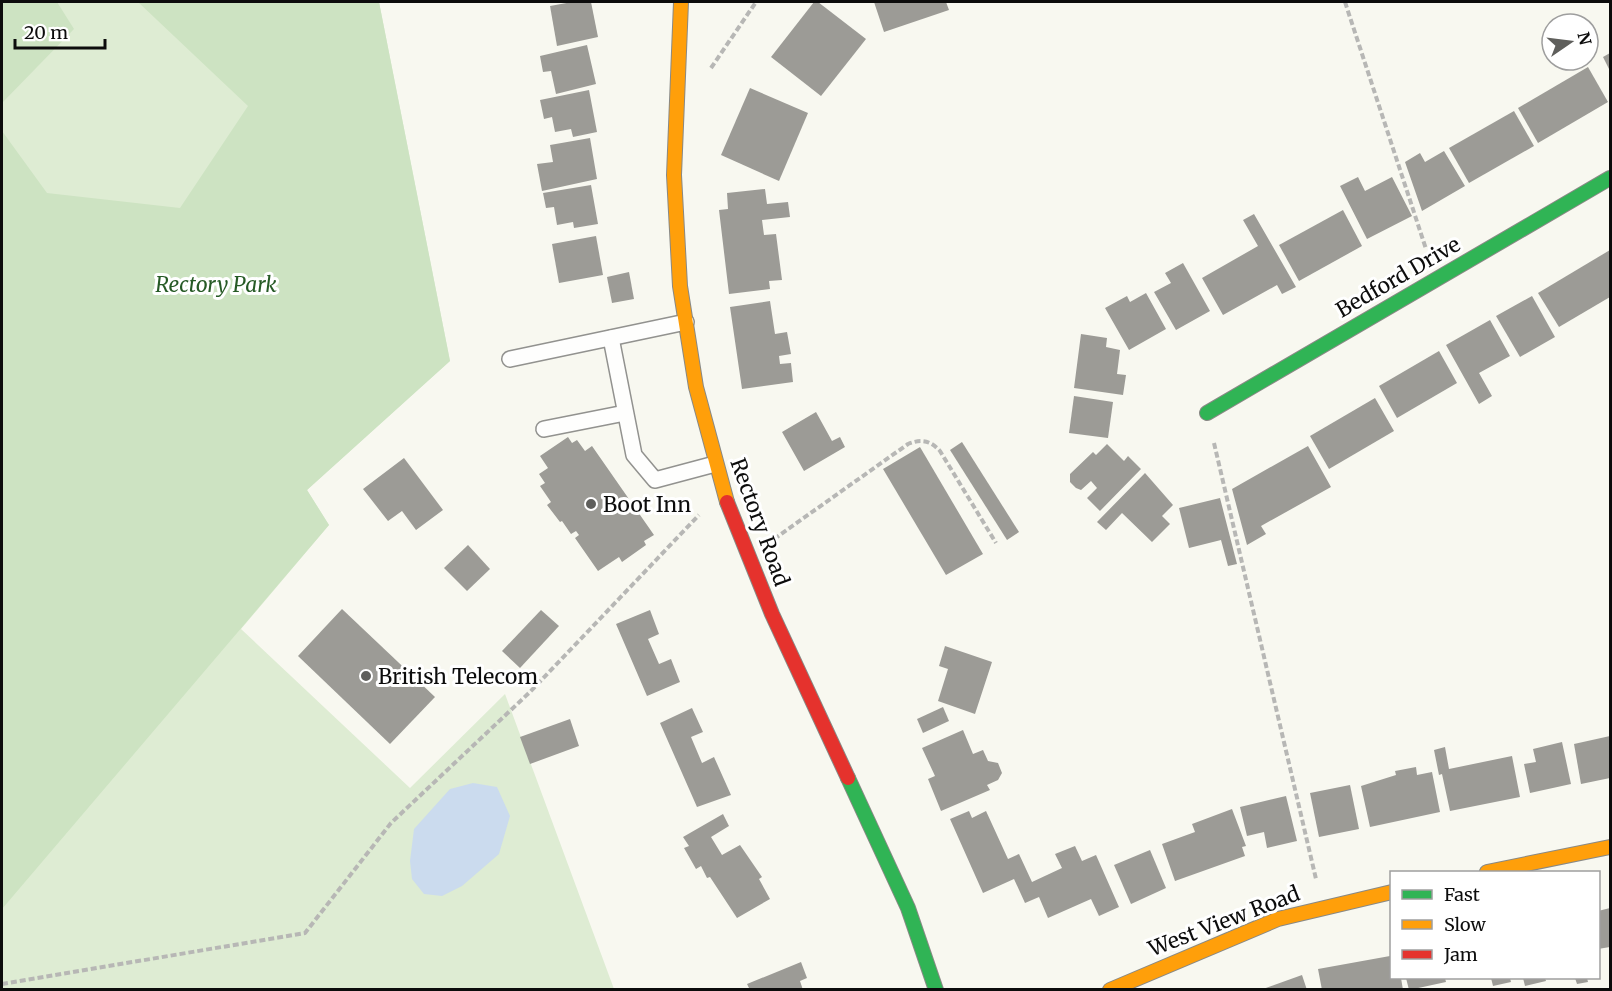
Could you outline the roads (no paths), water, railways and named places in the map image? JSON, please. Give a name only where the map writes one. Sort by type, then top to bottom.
[{"type":"street","name":"Rectory Road","points":[[681,2],[674,175],[680,286],[696,387],[715,464],[722,490],[772,614],[908,908],[936,990]]},
{"type":"street","name":"Bedford Drive","points":[[1207,413],[1611,178]]},
{"type":"street","points":[[1497,871],[1611,847]]},
{"type":"street","name":"West View Road","points":[[1110,990],[1234,936],[1323,907],[1390,892]]},
{"type":"lane","points":[[510,359],[686,322]]},
{"type":"lane","points":[[611,338],[634,455],[655,480],[715,464]]},
{"type":"lane","points":[[544,429],[625,413]]},
{"type":"water","points":[[473,783],[497,787],[510,816],[499,854],[462,886],[442,896],[424,894],[412,879],[410,861],[414,829],[450,789]]},
{"type":"place","name":"Boot Inn","points":[[591,504]]},
{"type":"place","name":"British Telecom","points":[[366,676]]},
{"type":"park label","name":"Rectory Park","points":[[216,284]]}]
